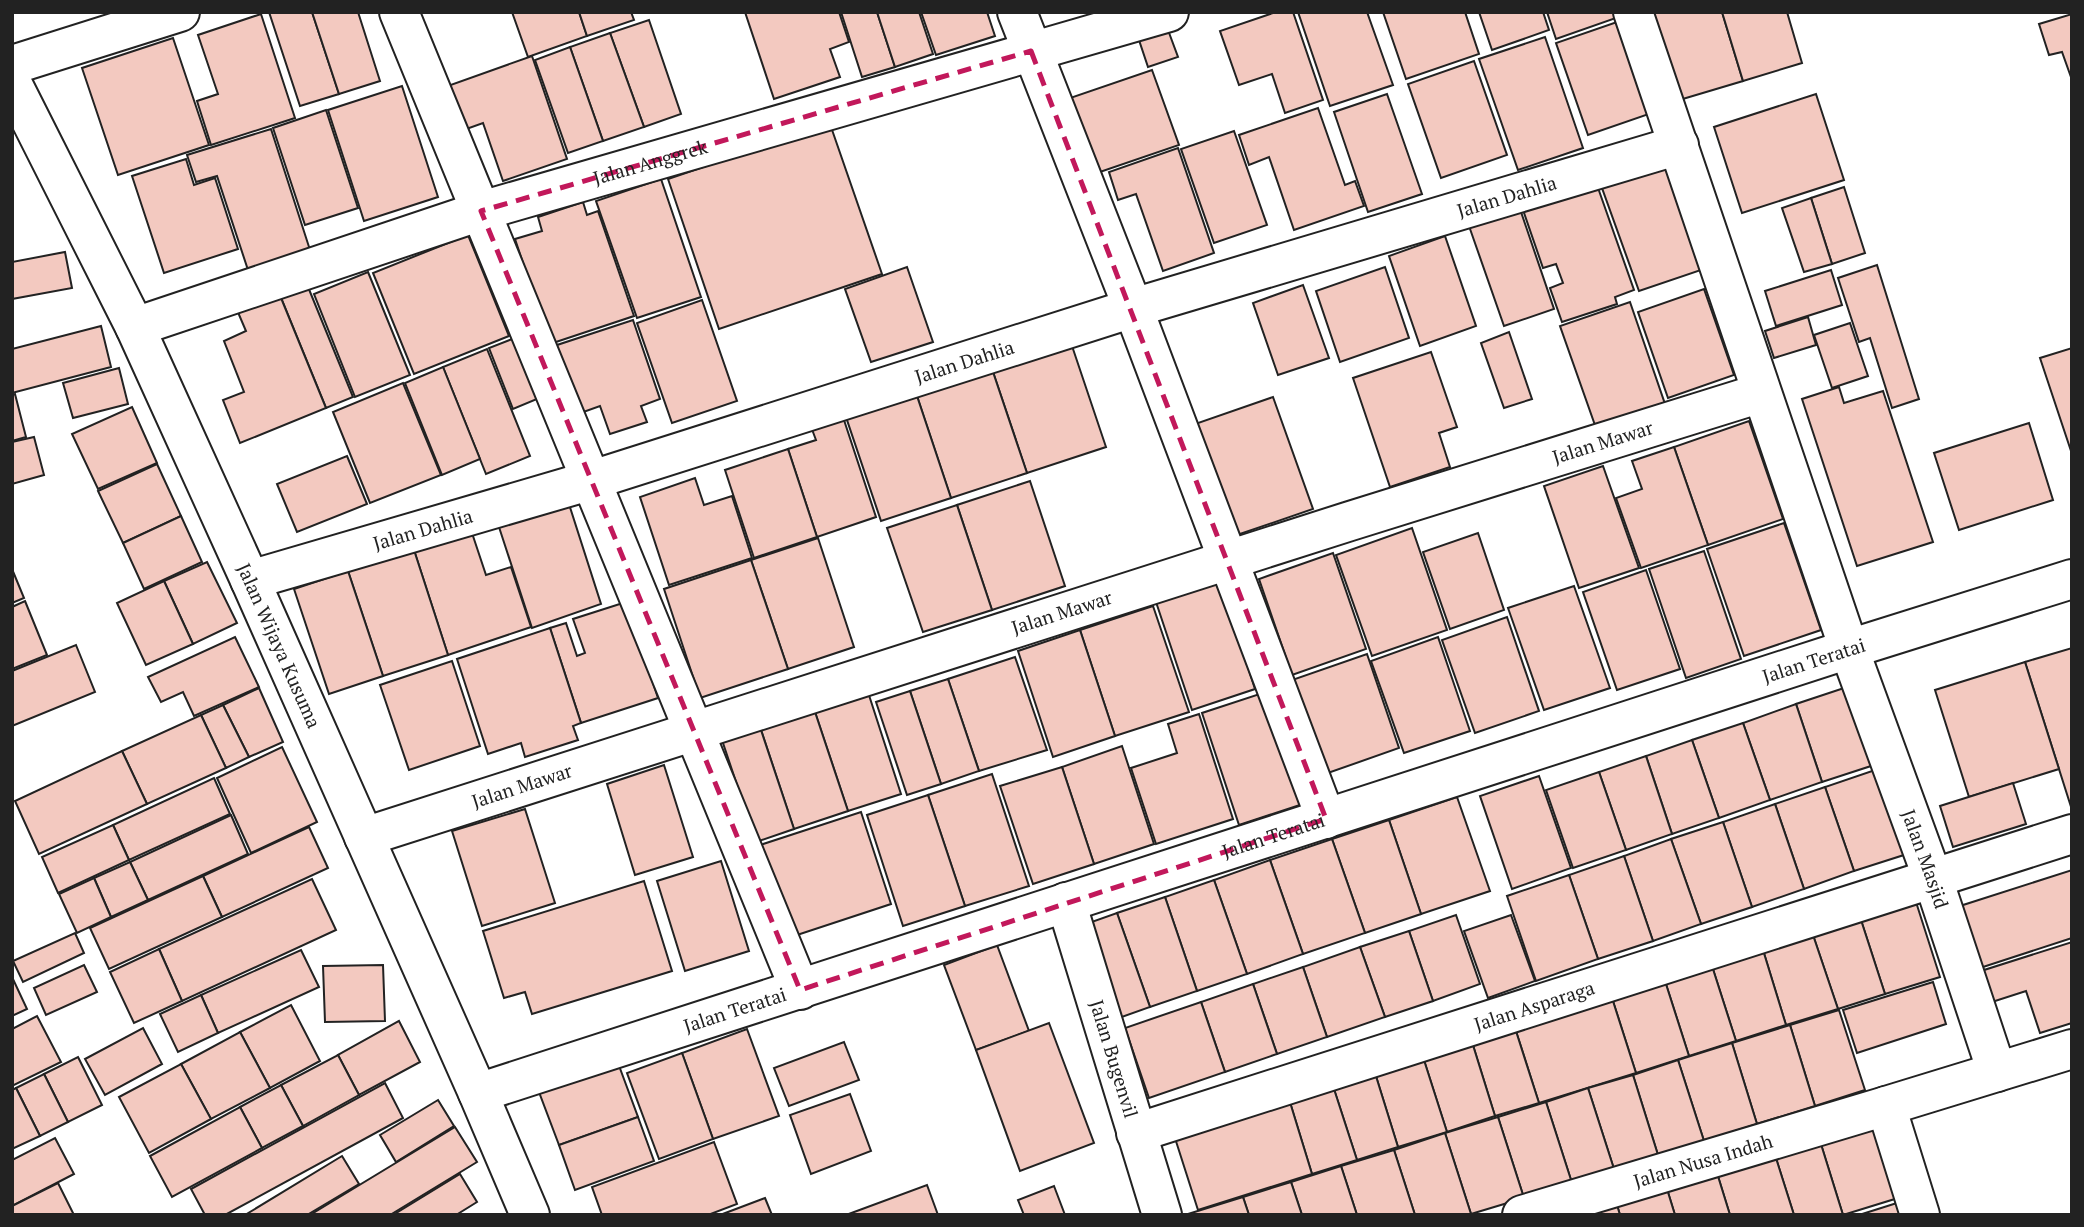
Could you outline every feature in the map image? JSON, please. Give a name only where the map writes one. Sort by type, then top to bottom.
[{"type":"street","points":[[12,65],[180,12]]},
{"type":"street","points":[[399,12],[695,728],[800,990]]},
{"type":"street","points":[[1017,12],[1133,307],[1326,819]]},
{"type":"street","name":"Jalan Anggrek","points":[[135,327],[481,211],[1169,12]]},
{"type":"street","name":"Jalan Masjid","points":[[1633,12],[1761,393],[1849,649],[1933,878],[1997,1072]]},
{"type":"street","name":"Jalan Wijaya Kusuma","points":[[12,83],[135,327],[250,580],[530,1215]]},
{"type":"street","name":"Jalan Dahlia","points":[[250,580],[592,480],[1133,307],[1679,145]]},
{"type":"street","name":"Jalan Mawar","points":[[364,837],[1228,558],[1761,393]]},
{"type":"street","name":"Jalan Teratai","points":[[478,1093],[2072,579]]},
{"type":"street","name":"Jalan Asparaga","points":[[1136,1132],[2072,834]]},
{"type":"street","name":"Jalan Bugenvil","points":[[1066,902],[1162,1215]]},
{"type":"street","name":"Jalan Nusa Indah","points":[[1522,1215],[2072,1048]]},
{"type":"street","points":[[1886,1106],[1920,1215]]},
{"type":"highlighted area","points":[[1031,51],[1326,819],[800,990],[481,211]]},
{"type":"building","points":[[269,12],[312,12],[339,94],[300,106]]},
{"type":"building","points":[[312,12],[358,12],[380,81],[339,94]]},
{"type":"building","points":[[512,12],[579,12],[587,36],[528,57]]},
{"type":"building","points":[[579,12],[631,12],[634,20],[587,36]]},
{"type":"building","points":[[745,12],[839,12],[849,42],[830,49],[840,77],[774,99]]},
{"type":"building","points":[[841,12],[877,12],[895,67],[862,77]]},
{"type":"building","points":[[877,12],[919,12],[933,54],[895,67]]},
{"type":"building","points":[[921,12],[987,12],[995,36],[936,55]]},
{"type":"building","points":[[1276,12],[1293,12],[1323,100],[1285,113],[1272,74],[1239,85],[1220,31]]},
{"type":"building","points":[[1298,12],[1367,12],[1393,85],[1330,106]]},
{"type":"building","points":[[1383,12],[1465,12],[1479,54],[1406,79]]},
{"type":"building","points":[[1479,12],[1543,12],[1549,30],[1492,50]]},
{"type":"building","points":[[1547,12],[1614,12],[1616,18],[1556,39]]},
{"type":"building","points":[[1649,12],[1722,12],[1743,81],[1676,101]]},
{"type":"building","points":[[1722,12],[1787,12],[1802,63],[1743,81]]},
{"type":"building","points":[[261,14],[295,118],[211,145],[197,101],[218,94],[198,35]]},
{"type":"building","points":[[2072,14],[2072,80],[2062,52],[2049,55],[2039,24]]},
{"type":"building","points":[[649,20],[681,114],[644,127],[610,33]]},
{"type":"building","points":[[1617,22],[1649,114],[1588,135],[1556,43]]},
{"type":"building","points":[[1168,30],[1178,57],[1148,67],[1139,40]]},
{"type":"building","points":[[610,33],[644,127],[603,141],[570,47]]},
{"type":"building","points":[[1545,37],[1583,148],[1518,170],[1479,59]]},
{"type":"building","points":[[173,38],[209,145],[118,175],[82,68]]},
{"type":"building","points":[[570,47],[603,141],[568,153],[535,60]]},
{"type":"building","points":[[532,56],[567,159],[503,181],[483,123],[458,132],[442,88]]},
{"type":"building","points":[[1474,61],[1507,155],[1441,178],[1408,84]]},
{"type":"building","points":[[1152,70],[1179,145],[1097,173],[1070,98]]},
{"type":"building","points":[[402,86],[438,197],[364,221],[328,110]]},
{"type":"building","points":[[1387,94],[1422,194],[1368,212],[1334,112]]},
{"type":"building","points":[[1816,94],[1844,180],[1742,213],[1714,127]]},
{"type":"building","points":[[1318,108],[1345,185],[1355,181],[1364,206],[1294,230],[1269,157],[1249,165],[1239,135]]},
{"type":"building","points":[[326,110],[358,208],[305,225],[273,128]]},
{"type":"building","points":[[830,124],[882,274],[719,329],[668,179]]},
{"type":"building","points":[[271,129],[310,250],[248,270],[217,176],[196,182],[187,155]]},
{"type":"building","points":[[1234,131],[1267,225],[1214,243],[1181,149]]},
{"type":"building","points":[[1178,148],[1214,253],[1163,271],[1136,194],[1118,200],[1109,172]]},
{"type":"building","points":[[186,159],[194,185],[215,178],[238,249],[164,273],[132,176]]},
{"type":"building","points":[[1671,164],[1707,268],[1639,291],[1602,188]]},
{"type":"building","points":[[661,179],[701,297],[637,318],[596,201]]},
{"type":"building","points":[[1597,185],[1634,290],[1615,297],[1617,304],[1562,322],[1550,288],[1563,283],[1556,264],[1543,268],[1523,210]]},
{"type":"building","points":[[1844,187],[1865,253],[1832,264],[1811,198]]},
{"type":"building","points":[[1811,198],[1832,264],[1804,272],[1782,208]]},
{"type":"building","points":[[583,202],[587,215],[598,211],[634,316],[550,344],[515,239],[542,231],[538,217]]},
{"type":"building","points":[[1520,209],[1554,309],[1504,326],[1469,226]]},
{"type":"building","points":[[468,235],[509,336],[414,374],[373,273]]},
{"type":"building","points":[[1445,236],[1476,326],[1420,346],[1389,256]]},
{"type":"building","points":[[65,252],[72,288],[12,299],[12,262]]},
{"type":"building","points":[[1877,265],[1919,399],[1892,408],[1870,338],[1859,342],[1838,278]]},
{"type":"building","points":[[907,267],[933,342],[871,362],[845,289]]},
{"type":"building","points":[[1385,267],[1409,338],[1340,362],[1316,291]]},
{"type":"building","points":[[1831,270],[1842,305],[1776,326],[1765,291]]},
{"type":"building","points":[[368,272],[410,375],[355,397],[314,294]]},
{"type":"building","points":[[306,282],[353,397],[326,408],[279,293]]},
{"type":"building","points":[[1303,285],[1329,358],[1278,375],[1253,303]]},
{"type":"building","points":[[1704,289],[1734,375],[1668,398],[1638,312]]},
{"type":"building","points":[[279,293],[326,408],[240,443],[223,400],[244,392],[224,341],[246,331],[237,310]]},
{"type":"building","points":[[702,300],[737,401],[672,423],[637,323]]},
{"type":"building","points":[[1630,302],[1665,404],[1596,428],[1560,326]]},
{"type":"building","points":[[1808,317],[1816,345],[1774,358],[1765,331]]},
{"type":"building","points":[[633,320],[660,399],[641,406],[647,422],[610,434],[600,406],[575,415],[551,347]]},
{"type":"building","points":[[1850,323],[1868,376],[1832,388],[1814,335]]},
{"type":"building","points":[[101,326],[111,367],[12,393],[12,349]]},
{"type":"building","points":[[1509,332],[1532,399],[1504,408],[1481,343]]},
{"type":"building","points":[[525,334],[549,394],[513,409],[489,348]]},
{"type":"building","points":[[1070,340],[1106,447],[1027,473],[991,366]]},
{"type":"building","points":[[2072,348],[2072,454],[2040,358]]},
{"type":"building","points":[[487,349],[530,456],[486,474],[443,367]]},
{"type":"building","points":[[1431,352],[1457,427],[1439,433],[1450,467],[1390,487],[1353,378]]},
{"type":"building","points":[[991,366],[1027,473],[951,498],[915,390]]},
{"type":"building","points":[[443,367],[480,459],[442,475],[405,383]]},
{"type":"building","points":[[119,368],[128,404],[73,418],[63,383]]},
{"type":"building","points":[[403,383],[441,475],[370,503],[333,412]]},
{"type":"building","points":[[1839,387],[1844,403],[1883,391],[1933,542],[1857,566],[1802,399]]},
{"type":"building","points":[[915,390],[951,498],[881,521],[845,414]]},
{"type":"building","points":[[15,394],[26,437],[12,441],[12,395]]},
{"type":"building","points":[[1273,397],[1313,509],[1234,536],[1195,424]]},
{"type":"building","points":[[132,407],[157,463],[98,489],[72,434]]},
{"type":"building","points":[[842,414],[876,517],[817,537],[788,449],[816,440],[810,424]]},
{"type":"building","points":[[1749,421],[1783,519],[1708,545],[1674,447]]},
{"type":"building","points":[[2029,423],[2053,500],[1959,530],[1934,453]]},
{"type":"building","points":[[34,437],[44,475],[12,484],[12,442]]},
{"type":"building","points":[[1674,447],[1708,545],[1641,568],[1616,498],[1642,489],[1632,461]]},
{"type":"building","points":[[788,449],[817,537],[754,558],[725,470]]},
{"type":"building","points":[[347,456],[367,504],[297,532],[277,484]]},
{"type":"building","points":[[157,464],[181,516],[123,543],[98,491]]},
{"type":"building","points":[[1603,466],[1639,568],[1579,588],[1544,486]]},
{"type":"building","points":[[695,478],[704,505],[732,496],[752,558],[669,585],[640,497]]},
{"type":"building","points":[[1030,481],[1065,586],[992,610],[957,505]]},
{"type":"building","points":[[568,501],[601,604],[532,628],[498,524]]},
{"type":"building","points":[[957,505],[992,610],[923,632],[887,528]]},
{"type":"building","points":[[181,516],[202,562],[144,589],[123,543]]},
{"type":"building","points":[[1784,523],[1821,630],[1744,656],[1707,549]]},
{"type":"building","points":[[1412,528],[1447,630],[1372,656],[1336,555]]},
{"type":"building","points":[[471,530],[486,575],[511,567],[531,627],[448,655],[414,550]]},
{"type":"building","points":[[1478,533],[1504,610],[1450,629],[1423,552]]},
{"type":"building","points":[[818,538],[854,647],[788,669],[751,560]]},
{"type":"building","points":[[414,550],[448,655],[383,676],[348,571]]},
{"type":"building","points":[[1704,551],[1741,659],[1686,678],[1649,569]]},
{"type":"building","points":[[1333,553],[1366,649],[1292,675],[1259,579]]},
{"type":"building","points":[[751,560],[788,669],[700,698],[664,589]]},
{"type":"building","points":[[207,562],[237,623],[193,644],[164,581]]},
{"type":"building","points":[[12,569],[24,598],[12,603]]},
{"type":"building","points":[[1646,570],[1680,669],[1617,690],[1583,592]]},
{"type":"building","points":[[348,571],[383,676],[329,694],[294,589]]},
{"type":"building","points":[[164,581],[193,644],[146,665],[117,603]]},
{"type":"building","points":[[1220,581],[1255,689],[1192,710],[1156,602]]},
{"type":"building","points":[[1574,586],[1610,688],[1544,710],[1508,608]]},
{"type":"building","points":[[25,601],[47,655],[12,669],[12,607]]},
{"type":"building","points":[[626,602],[658,698],[581,723],[550,628],[566,623],[577,656],[585,653],[573,619]]},
{"type":"building","points":[[1153,606],[1189,712],[1115,736],[1080,630]]},
{"type":"building","points":[[1507,617],[1539,711],[1475,733],[1442,640]]},
{"type":"building","points":[[550,628],[581,723],[573,726],[578,740],[525,757],[521,743],[488,754],[457,659]]},
{"type":"building","points":[[1080,630],[1115,736],[1053,757],[1018,651]]},
{"type":"building","points":[[235,637],[259,687],[194,716],[183,692],[161,702],[148,677]]},
{"type":"building","points":[[1438,637],[1470,731],[1404,753],[1371,661]]},
{"type":"building","points":[[76,645],[95,692],[12,726],[12,671]]},
{"type":"building","points":[[2072,648],[2072,810],[2025,662]]},
{"type":"building","points":[[1367,654],[1399,748],[1325,774],[1292,680]]},
{"type":"building","points":[[1015,657],[1047,750],[979,771],[948,679]]},
{"type":"building","points":[[452,661],[480,746],[409,770],[380,685]]},
{"type":"building","points":[[2025,662],[2059,769],[1969,797],[1935,690]]},
{"type":"building","points":[[948,679],[979,771],[941,784],[910,691]]},
{"type":"building","points":[[1847,687],[1874,765],[1822,782],[1796,704]]},
{"type":"building","points":[[259,688],[283,742],[249,757],[223,705]]},
{"type":"building","points":[[867,689],[901,794],[848,811],[813,706]]},
{"type":"building","points":[[1272,690],[1309,802],[1239,825],[1202,713]]},
{"type":"building","points":[[910,691],[941,784],[907,795],[876,702]]},
{"type":"building","points":[[1796,704],[1822,782],[1770,800],[1743,723]]},
{"type":"building","points":[[223,705],[249,757],[226,768],[201,715]]},
{"type":"building","points":[[813,706],[848,811],[794,829],[759,724]]},
{"type":"building","points":[[1199,714],[1233,819],[1156,844],[1131,768],[1177,753],[1168,724]]},
{"type":"building","points":[[201,715],[226,768],[147,804],[122,751]]},
{"type":"building","points":[[1743,723],[1770,800],[1719,818],[1692,740]]},
{"type":"building","points":[[759,724],[794,829],[756,842],[721,737]]},
{"type":"building","points":[[1692,740],[1719,818],[1672,834],[1646,756]]},
{"type":"building","points":[[1122,746],[1154,844],[1094,864],[1062,767]]},
{"type":"building","points":[[282,747],[317,822],[251,853],[217,778]]},
{"type":"building","points":[[122,751],[147,804],[39,854],[15,801]]},
{"type":"building","points":[[1646,756],[1672,834],[1626,850],[1599,772]]},
{"type":"building","points":[[664,765],[693,857],[635,875],[607,784]]},
{"type":"building","points":[[1062,767],[1094,864],[1033,884],[1000,786]]},
{"type":"building","points":[[1878,769],[1907,854],[1854,871],[1825,787]]},
{"type":"building","points":[[1599,772],[1626,850],[1573,868],[1546,790]]},
{"type":"building","points":[[992,774],[1029,886],[965,906],[928,795]]},
{"type":"building","points":[[1539,776],[1571,868],[1512,889],[1480,796]]},
{"type":"building","points":[[214,778],[230,814],[129,860],[113,825]]},
{"type":"building","points":[[2013,783],[2026,824],[1953,847],[1940,806]]},
{"type":"building","points":[[1825,787],[1854,871],[1804,889],[1775,804]]},
{"type":"building","points":[[928,795],[965,906],[903,926],[867,815]]},
{"type":"building","points":[[1457,797],[1490,891],[1421,914],[1389,820]]},
{"type":"building","points":[[1775,804],[1804,889],[1752,907],[1723,822]]},
{"type":"building","points":[[525,809],[555,903],[482,926],[452,831]]},
{"type":"building","points":[[861,812],[891,904],[788,938],[757,846]]},
{"type":"building","points":[[231,815],[248,854],[148,900],[130,862]]},
{"type":"building","points":[[1389,820],[1421,914],[1365,933],[1332,839]]},
{"type":"building","points":[[1723,822],[1752,907],[1701,924],[1671,839]]},
{"type":"building","points":[[113,825],[129,860],[58,893],[42,857]]},
{"type":"building","points":[[309,827],[328,868],[222,917],[203,876]]},
{"type":"building","points":[[1332,839],[1365,933],[1303,954],[1270,860]]},
{"type":"building","points":[[1671,839],[1701,924],[1653,941],[1624,856]]},
{"type":"building","points":[[1624,856],[1653,941],[1598,959],[1569,875]]},
{"type":"building","points":[[1270,860],[1303,954],[1247,974],[1214,880]]},
{"type":"building","points":[[721,861],[749,951],[685,971],[657,881]]},
{"type":"building","points":[[130,862],[148,900],[111,917],[94,878]]},
{"type":"building","points":[[2072,870],[2072,938],[1980,968],[1960,906]]},
{"type":"building","points":[[1569,875],[1598,959],[1536,981],[1507,896]]},
{"type":"building","points":[[203,876],[222,917],[109,969],[90,928]]},
{"type":"building","points":[[94,878],[111,917],[77,933],[59,894]]},
{"type":"building","points":[[312,879],[336,930],[182,1001],[159,949]]},
{"type":"building","points":[[1214,880],[1247,974],[1197,991],[1165,897]]},
{"type":"building","points":[[644,881],[672,971],[532,1014],[525,992],[504,998],[483,931]]},
{"type":"building","points":[[1165,897],[1197,991],[1150,1007],[1117,913]]},
{"type":"building","points":[[1916,902],[1940,977],[1885,994],[1861,920]]},
{"type":"building","points":[[1117,913],[1150,1007],[1116,1019],[1083,925]]},
{"type":"building","points":[[1456,915],[1480,984],[1433,1001],[1409,931]]},
{"type":"building","points":[[1511,915],[1535,981],[1488,998],[1464,931]]},
{"type":"building","points":[[1861,920],[1885,994],[1838,1009],[1813,935]]},
{"type":"building","points":[[1409,931],[1433,1001],[1385,1017],[1360,947]]},
{"type":"building","points":[[75,933],[84,953],[23,982],[13,961]]},
{"type":"building","points":[[1813,935],[1838,1009],[1786,1025],[1763,950]]},
{"type":"building","points":[[2072,942],[2072,1023],[2040,1033],[2026,991],[1992,1002],[1981,971]]},
{"type":"building","points":[[997,945],[1029,1031],[976,1050],[944,965]]},
{"type":"building","points":[[1360,947],[1385,1017],[1327,1037],[1303,967]]},
{"type":"building","points":[[159,949],[182,1001],[134,1023],[110,972]]},
{"type":"building","points":[[301,950],[319,987],[218,1033],[201,995]]},
{"type":"building","points":[[1763,950],[1786,1025],[1736,1041],[1712,966]]},
{"type":"building","points":[[84,965],[97,992],[46,1015],[34,988]]},
{"type":"building","points":[[383,965],[385,1021],[325,1022],[323,966]]},
{"type":"building","points":[[1712,966],[1736,1041],[1689,1056],[1665,981]]},
{"type":"building","points":[[1303,967],[1327,1037],[1277,1054],[1253,984]]},
{"type":"building","points":[[12,977],[27,1009],[12,1016]]},
{"type":"building","points":[[1665,981],[1689,1056],[1636,1073],[1612,998]]},
{"type":"building","points":[[1933,982],[1946,1024],[1857,1053],[1843,1010]]},
{"type":"building","points":[[1253,984],[1277,1054],[1225,1072],[1201,1002]]},
{"type":"building","points":[[201,995],[218,1033],[178,1052],[160,1014]]},
{"type":"building","points":[[1612,998],[1636,1073],[1539,1103],[1515,1028]]},
{"type":"building","points":[[1201,1002],[1225,1072],[1149,1098],[1125,1028]]},
{"type":"building","points":[[291,1005],[320,1061],[270,1088],[240,1032]]},
{"type":"building","points":[[1839,1010],[1865,1090],[1815,1106],[1790,1025]]},
{"type":"building","points":[[37,1016],[61,1062],[12,1086],[12,1029]]},
{"type":"building","points":[[399,1021],[420,1062],[359,1095],[338,1055]]},
{"type":"building","points":[[1049,1023],[1094,1143],[1020,1171],[976,1050]]},
{"type":"building","points":[[1790,1025],[1815,1106],[1757,1124],[1732,1043]]},
{"type":"building","points":[[143,1028],[162,1064],[105,1095],[85,1059]]},
{"type":"building","points":[[1515,1028],[1539,1103],[1495,1116],[1472,1042]]},
{"type":"building","points":[[747,1029],[779,1116],[713,1139],[682,1053]]},
{"type":"building","points":[[240,1032],[270,1088],[211,1119],[181,1064]]},
{"type":"building","points":[[844,1042],[859,1080],[789,1106],[774,1068]]},
{"type":"building","points":[[1472,1042],[1495,1116],[1447,1132],[1423,1057]]},
{"type":"building","points":[[1732,1043],[1757,1124],[1704,1141],[1678,1060]]},
{"type":"building","points":[[682,1053],[713,1139],[659,1159],[627,1073]]},
{"type":"building","points":[[338,1055],[359,1095],[303,1126],[281,1085]]},
{"type":"building","points":[[78,1057],[102,1105],[68,1122],[44,1074]]},
{"type":"building","points":[[1423,1057],[1447,1132],[1398,1147],[1375,1073]]},
{"type":"building","points":[[1678,1060],[1704,1141],[1658,1155],[1633,1075]]},
{"type":"building","points":[[618,1063],[638,1117],[559,1145],[539,1092]]},
{"type":"building","points":[[181,1064],[211,1119],[149,1153],[119,1097]]},
{"type":"building","points":[[1375,1073],[1398,1147],[1357,1160],[1333,1086]]},
{"type":"building","points":[[44,1074],[68,1122],[40,1136],[16,1088]]},
{"type":"building","points":[[1633,1075],[1658,1155],[1614,1169],[1588,1088]]},
{"type":"building","points":[[385,1083],[403,1118],[225,1215],[205,1215],[191,1189]]},
{"type":"building","points":[[281,1085],[303,1126],[262,1148],[240,1107]]},
{"type":"building","points":[[1333,1086],[1357,1160],[1312,1174],[1289,1099]]},
{"type":"building","points":[[16,1088],[40,1136],[12,1149],[12,1090]]},
{"type":"building","points":[[1588,1088],[1614,1169],[1572,1183],[1546,1102]]},
{"type":"building","points":[[850,1094],[871,1151],[811,1174],[790,1115]]},
{"type":"building","points":[[1289,1099],[1312,1174],[1198,1210],[1174,1135]]},
{"type":"building","points":[[438,1100],[454,1126],[396,1162],[380,1135]]},
{"type":"building","points":[[1546,1102],[1572,1183],[1524,1198],[1498,1117]]},
{"type":"building","points":[[240,1107],[262,1148],[172,1197],[150,1156]]},
{"type":"building","points":[[638,1117],[654,1161],[575,1190],[559,1145]]},
{"type":"building","points":[[1498,1117],[1524,1198],[1471,1214],[1445,1133]]},
{"type":"building","points":[[1874,1124],[1898,1198],[1843,1215],[1820,1141]]},
{"type":"building","points":[[455,1127],[477,1162],[390,1215],[310,1215]]},
{"type":"building","points":[[1445,1133],[1471,1214],[1415,1215],[1394,1150]]},
{"type":"building","points":[[55,1138],[74,1174],[12,1206],[12,1160]]},
{"type":"building","points":[[1820,1141],[1843,1215],[1794,1215],[1775,1155]]},
{"type":"building","points":[[714,1142],[737,1204],[708,1215],[602,1215],[592,1187]]},
{"type":"building","points":[[1394,1150],[1415,1215],[1357,1215],[1341,1166]]},
{"type":"building","points":[[1775,1155],[1794,1215],[1730,1215],[1717,1173]]},
{"type":"building","points":[[342,1156],[359,1184],[307,1215],[245,1215]]},
{"type":"building","points":[[1341,1166],[1357,1215],[1302,1215],[1291,1182]]},
{"type":"building","points":[[1717,1173],[1730,1215],[1675,1215],[1667,1189]]},
{"type":"building","points":[[460,1174],[477,1202],[456,1215],[393,1215]]},
{"type":"building","points":[[1291,1182],[1302,1215],[1249,1215],[1243,1197]]},
{"type":"building","points":[[58,1183],[74,1215],[12,1215],[12,1206]]},
{"type":"building","points":[[927,1185],[938,1215],[846,1215]]},
{"type":"building","points":[[1054,1186],[1065,1215],[1024,1215],[1018,1200]]},
{"type":"building","points":[[1667,1189],[1675,1215],[1620,1215],[1617,1205]]},
{"type":"building","points":[[1243,1197],[1249,1215],[1188,1214]]},
{"type":"building","points":[[765,1198],[772,1215],[720,1215]]},
{"type":"building","points":[[1900,1202],[1904,1215],[1859,1215]]},
{"type":"building","points":[[1617,1205],[1620,1215],[1586,1215]]}]
